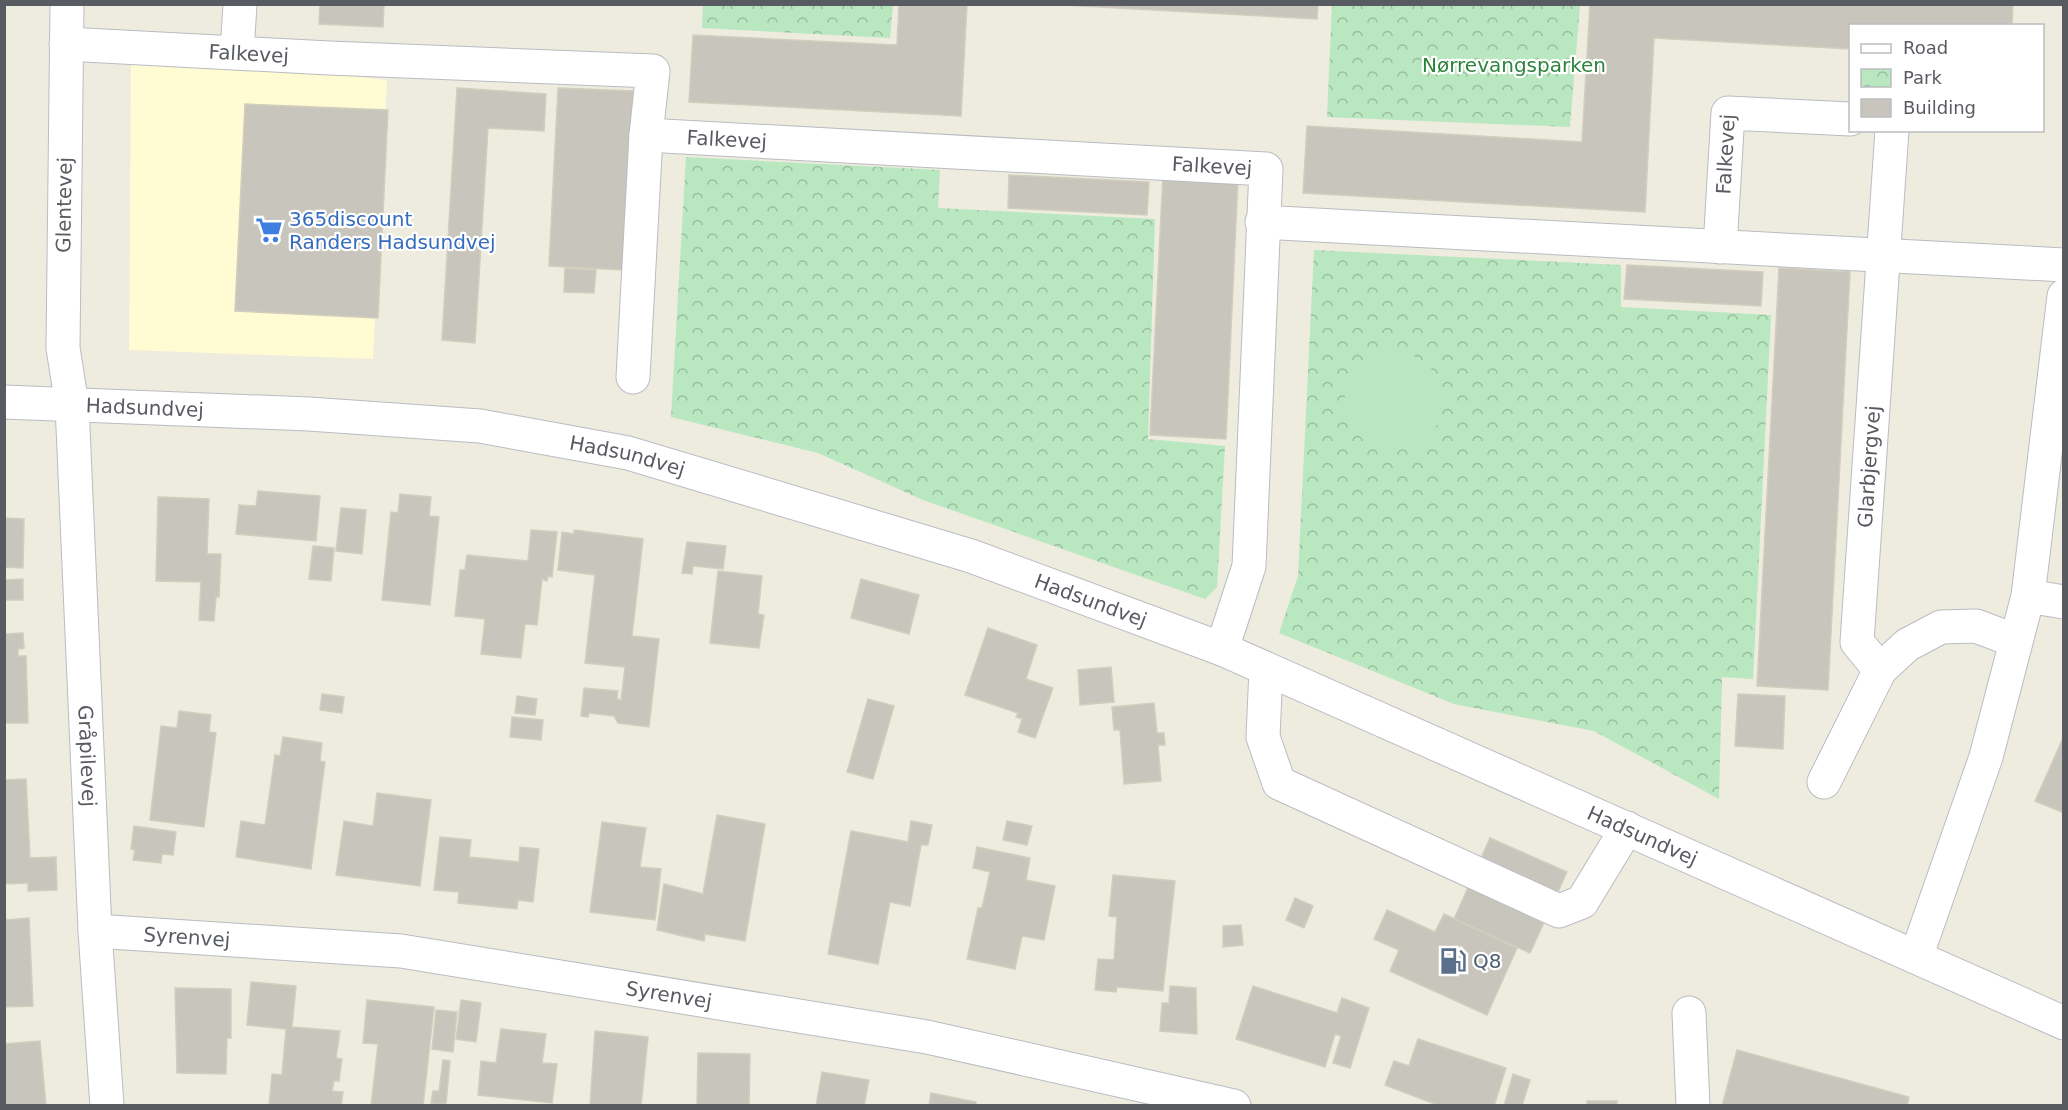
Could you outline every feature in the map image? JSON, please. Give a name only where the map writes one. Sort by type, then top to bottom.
[{"type":"street","name":"Glentevej","points":[[67,4],[63,348],[72,405]]},
{"type":"street","points":[[237,53],[240,4]]},
{"type":"street","name":"Falkevej","points":[[66,44],[654,71],[646,135],[633,377]]},
{"type":"street","name":"Falkevej","points":[[1720,247],[1728,113],[1849,119]]},
{"type":"street","points":[[1884,255],[1892,132]]},
{"type":"street","name":"Falkevej","points":[[646,135],[1266,169],[1262,222]]},
{"type":"street","points":[[1222,649],[1249,566],[1262,222],[2064,265]]},
{"type":"street","name":"Glarbjergvej","points":[[1880,670],[1857,642],[1884,255]]},
{"type":"street","points":[[1916,957],[1986,757],[2028,596],[2064,296]]},
{"type":"street","name":"Hadsundvej","points":[[4,402],[297,413],[480,426],[628,453],[971,556],[1222,649],[2064,1023]]},
{"type":"street","name":"Gråpilevej","points":[[72,405],[95,931],[107,1106]]},
{"type":"street","points":[[2028,596],[2064,602]]},
{"type":"street","points":[[1824,782],[1880,670],[1907,645],[1941,627],[1976,626],[2016,641]]},
{"type":"street","points":[[1266,669],[1263,736],[1279,783],[1559,911],[1582,903],[1627,828]]},
{"type":"street","name":"Syrenvej","points":[[95,931],[401,951],[927,1037],[1234,1106]]},
{"type":"street","points":[[1689,1013],[1693,1106]]},
{"type":"shaded area","points":[[131,61],[218,62],[387,80],[373,359],[129,350]]},
{"type":"green space","points":[[703,5],[893,5],[890,38],[702,28]]},
{"type":"green space","name":"Nørrevangsparken","points":[[1332,5],[1580,5],[1570,127],[1327,117]]},
{"type":"green space","points":[[686,157],[940,170],[938,208],[1155,219],[1148,439],[1225,446],[1217,587],[1205,599],[923,500],[818,453],[671,417]]},
{"type":"green space","points":[[1314,250],[1621,265],[1621,307],[1771,315],[1753,679],[1722,677],[1719,799],[1594,731],[1454,704],[1279,633],[1298,576]]},
{"type":"green space","points":[[1394,352],[1413,356],[1429,366],[1439,382],[1443,401],[1439,420],[1429,436],[1413,446],[1394,450],[1375,446],[1359,436],[1349,420],[1345,401],[1349,382],[1359,366],[1375,356]]},
{"type":"building","points":[[320,4],[384,4],[383,27],[319,24]]},
{"type":"building","points":[[899,4],[967,4],[961,116],[689,102],[693,35],[897,45]]},
{"type":"building","points":[[1045,4],[1318,4],[1317,19]]},
{"type":"building","points":[[1590,4],[2013,4],[2012,24],[1849,24],[1849,49],[1654,38],[1645,212],[1303,193],[1307,126],[1582,142]]},
{"type":"building","points":[[457,88],[546,94],[544,131],[488,128],[475,343],[442,340]]},
{"type":"building","points":[[558,88],[633,91],[624,270],[549,266]]},
{"type":"building","points":[[245,104],[388,110],[378,318],[235,311]]},
{"type":"building","points":[[1009,175],[1149,182],[1147,215],[1008,208]]},
{"type":"building","points":[[1163,175],[1238,179],[1226,439],[1150,435]]},
{"type":"building","points":[[1627,265],[1763,272],[1761,306],[1624,299]]},
{"type":"building","points":[[565,268],[596,270],[594,293],[564,292]]},
{"type":"building","points":[[1779,268],[1850,272],[1828,690],[1757,686]]},
{"type":"building","points":[[258,491],[320,496],[316,541],[236,534],[239,505],[256,506]]},
{"type":"building","points":[[400,494],[431,497],[429,516],[439,517],[430,605],[382,600],[391,512],[398,513]]},
{"type":"building","points":[[158,497],[209,499],[207,554],[221,554],[219,597],[216,597],[214,621],[199,620],[201,582],[156,581]]},
{"type":"building","points":[[341,508],[366,510],[362,554],[336,551]]},
{"type":"building","points":[[4,518],[24,519],[23,568],[4,567]]},
{"type":"building","points":[[531,530],[557,532],[552,577],[548,576],[547,581],[542,579],[537,625],[525,624],[521,658],[481,654],[485,619],[455,616],[460,570],[465,570],[467,555],[528,561]]},
{"type":"building","points":[[574,530],[643,539],[632,636],[659,639],[649,727],[618,723],[614,716],[589,713],[588,717],[581,716],[584,688],[618,691],[617,699],[621,700],[625,667],[585,663],[595,575],[558,570],[562,532],[574,534]]},
{"type":"building","points":[[687,542],[726,546],[723,569],[693,566],[692,574],[682,573]]},
{"type":"building","points":[[313,546],[334,548],[331,581],[309,579]]},
{"type":"building","points":[[718,571],[762,576],[758,614],[764,615],[759,648],[710,643]]},
{"type":"building","points":[[23,579],[23,600],[4,600],[4,580]]},
{"type":"building","points":[[861,579],[919,595],[909,634],[851,618]]},
{"type":"building","points":[[988,628],[1037,645],[1026,679],[1053,688],[1035,738],[1018,732],[1022,719],[1016,717],[1018,713],[965,695]]},
{"type":"building","points":[[23,633],[24,648],[18,649],[18,656],[26,656],[28,723],[4,723],[4,634]]},
{"type":"building","points":[[1111,667],[1114,702],[1080,705],[1078,670]]},
{"type":"building","points":[[322,694],[344,697],[342,713],[320,710]]},
{"type":"building","points":[[1738,694],[1785,696],[1783,749],[1735,746]]},
{"type":"building","points":[[517,696],[537,699],[535,715],[515,713]]},
{"type":"building","points":[[868,699],[894,706],[873,779],[847,772]]},
{"type":"building","points":[[1154,703],[1157,733],[1164,733],[1165,745],[1158,745],[1161,781],[1124,784],[1120,730],[1114,730],[1112,707]]},
{"type":"building","points":[[179,711],[211,715],[209,732],[216,733],[204,827],[150,820],[161,726],[177,728]]},
{"type":"building","points":[[512,717],[543,720],[541,740],[510,737]]},
{"type":"building","points":[[2064,736],[2064,813],[2035,801]]},
{"type":"building","points":[[283,737],[322,743],[320,761],[325,762],[311,869],[236,857],[241,821],[265,825],[275,755],[280,756]]},
{"type":"building","points":[[26,779],[30,858],[56,857],[57,890],[28,891],[28,883],[4,884],[4,780]]},
{"type":"building","points":[[377,793],[431,800],[420,886],[336,875],[344,821],[373,826]]},
{"type":"building","points":[[717,815],[765,824],[745,941],[705,934],[704,941],[657,930],[664,884],[703,894]]},
{"type":"building","points":[[911,821],[932,825],[928,845],[921,845],[910,906],[890,902],[878,964],[828,954],[851,831],[908,842]]},
{"type":"building","points":[[1007,821],[1032,826],[1027,845],[1003,840]]},
{"type":"building","points":[[602,822],[646,828],[640,867],[661,869],[655,920],[590,912]]},
{"type":"building","points":[[134,826],[176,832],[173,855],[162,854],[161,863],[133,860],[135,850],[131,849]]},
{"type":"building","points":[[440,837],[471,840],[469,857],[519,862],[520,847],[539,849],[533,902],[518,900],[517,909],[458,903],[459,892],[434,890]]},
{"type":"building","points":[[1490,838],[1567,872],[1530,953],[1454,919]]},
{"type":"building","points":[[977,847],[1030,858],[1026,880],[1055,886],[1044,940],[1022,936],[1015,969],[967,959],[978,908],[982,908],[990,872],[973,868]]},
{"type":"building","points":[[1113,875],[1175,881],[1163,991],[1117,987],[1116,992],[1095,990],[1098,959],[1114,960],[1117,917],[1109,916]]},
{"type":"building","points":[[1295,898],[1313,906],[1304,928],[1286,920]]},
{"type":"building","points":[[4,902],[6,920],[29,918],[33,1006],[4,1007]]},
{"type":"building","name":"Q8","points":[[1387,910],[1435,932],[1444,914],[1517,948],[1487,1015],[1390,971],[1399,950],[1374,939]]},
{"type":"building","points":[[1241,925],[1243,945],[1223,947],[1223,926]]},
{"type":"building","points":[[251,982],[296,986],[292,1027],[340,1031],[336,1058],[342,1059],[339,1081],[334,1081],[332,1091],[343,1092],[341,1106],[269,1106],[272,1074],[282,1075],[286,1029],[247,1025]]},
{"type":"building","points":[[1170,986],[1196,988],[1197,1034],[1160,1031],[1162,1003],[1169,1003]]},
{"type":"building","points":[[1253,986],[1337,1013],[1342,998],[1369,1008],[1350,1068],[1333,1063],[1341,1036],[1335,1034],[1325,1067],[1236,1039]]},
{"type":"building","points":[[175,988],[231,989],[231,1038],[227,1038],[226,1074],[177,1073]]},
{"type":"building","points":[[367,1000],[434,1007],[423,1106],[371,1106],[378,1044],[363,1043]]},
{"type":"building","points":[[461,1000],[481,1003],[476,1042],[456,1039]]},
{"type":"building","points":[[436,1010],[457,1012],[453,1052],[432,1049]]},
{"type":"building","points":[[501,1029],[546,1034],[542,1063],[557,1064],[552,1103],[478,1095],[481,1061],[496,1063]]},
{"type":"building","points":[[595,1031],[648,1037],[641,1106],[590,1106]]},
{"type":"building","points":[[1418,1039],[1506,1068],[1494,1106],[1440,1106],[1385,1085],[1394,1061],[1409,1066]]},
{"type":"building","points":[[40,1041],[46,1106],[4,1106],[4,1044]]},
{"type":"building","points":[[1737,1050],[1909,1097],[1907,1106],[1722,1106]]},
{"type":"building","points":[[698,1053],[750,1054],[749,1106],[697,1106]]},
{"type":"building","points":[[443,1060],[450,1061],[446,1104],[431,1103],[433,1091],[439,1091]]},
{"type":"building","points":[[822,1072],[869,1080],[864,1106],[816,1106]]},
{"type":"building","points":[[1513,1074],[1530,1080],[1522,1106],[1504,1106]]},
{"type":"building","points":[[931,1093],[976,1102],[976,1106],[929,1106]]},
{"type":"building","points":[[1587,1101],[1617,1101],[1617,1106],[1587,1106]]},
{"type":"place","name":"365discount Randers Hadsundvej","points":[[269,230]]},
{"type":"place","name":"Q8","points":[[1453,961]]}]
